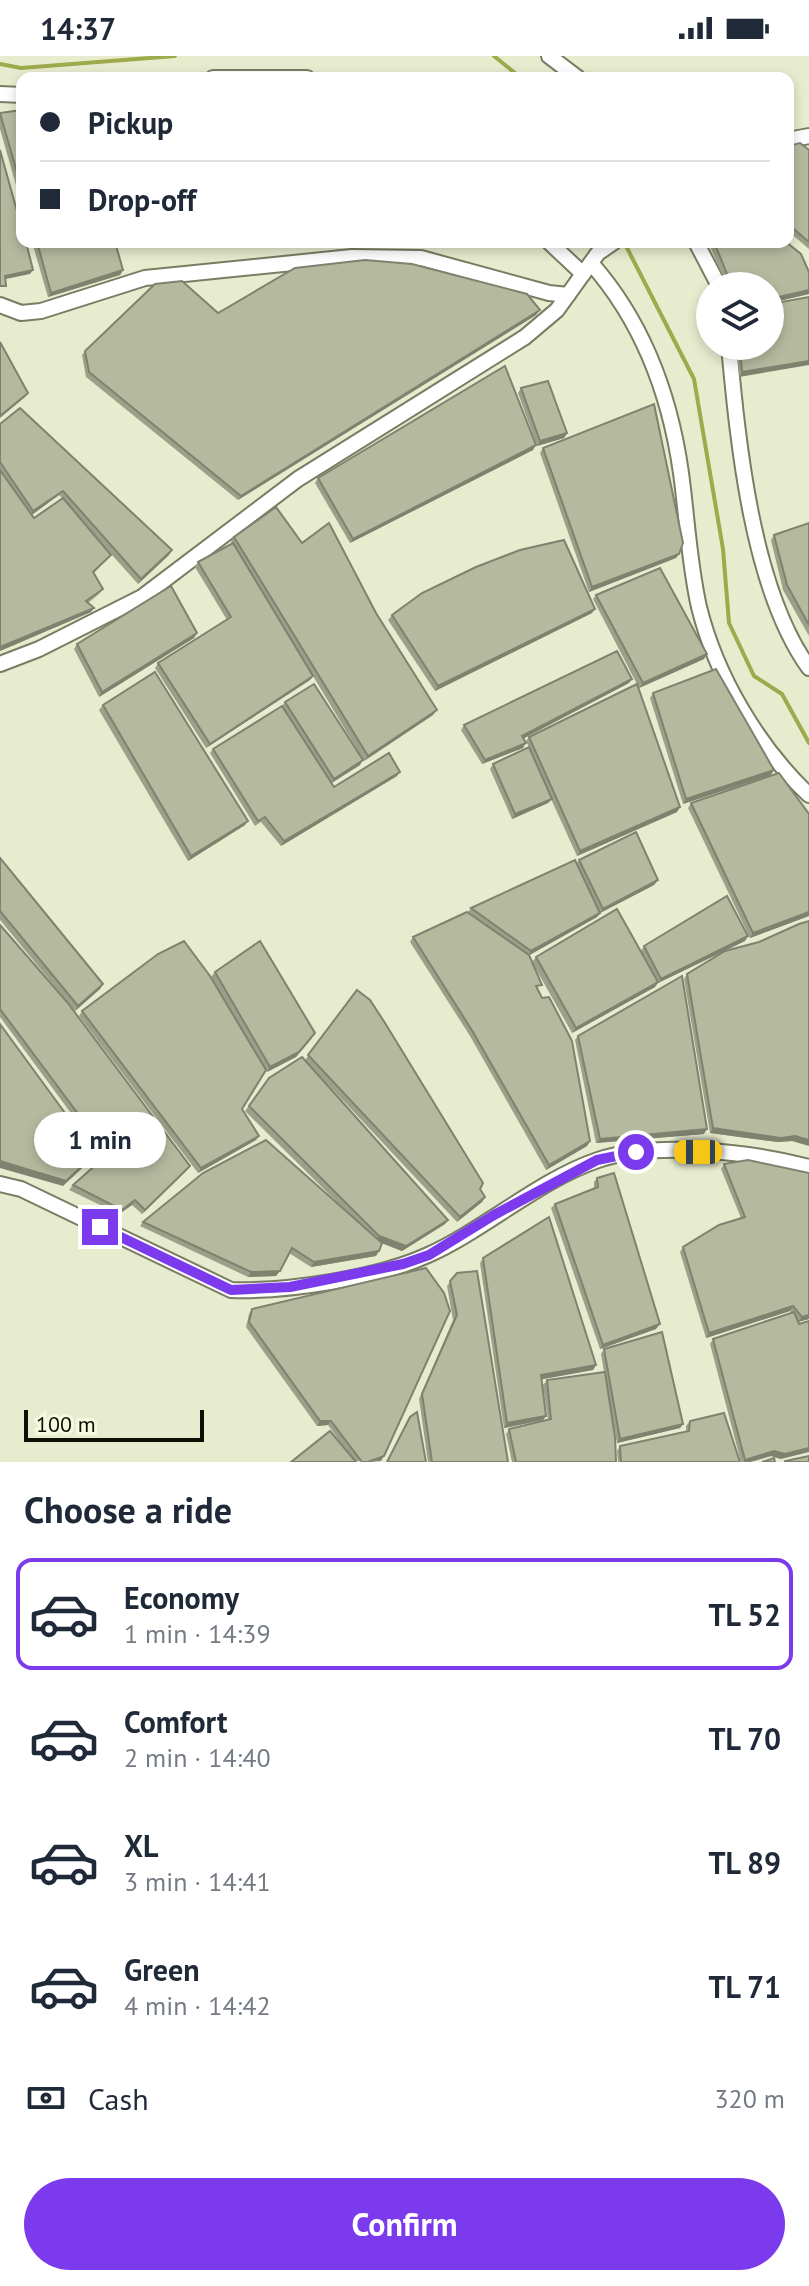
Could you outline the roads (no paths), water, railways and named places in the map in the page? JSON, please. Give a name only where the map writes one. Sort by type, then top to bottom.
[{"type":"street","points":[[549,56],[570,72]]},
{"type":"street","points":[[561,248],[591,263],[620,296],[646,342],[665,399],[680,469],[699,607],[715,654],[736,698],[768,749],[809,795]]},
{"type":"street","points":[[0,664],[39,649],[142,597],[298,479],[525,337],[557,310],[591,263],[607,248]]},
{"type":"street","points":[[699,248],[712,272]]},
{"type":"street","points":[[0,305],[21,313],[41,311],[145,278],[352,257],[421,258],[549,293],[568,295]]},
{"type":"street","points":[[730,360],[736,421],[753,522],[788,637],[809,668]]},
{"type":"street","points":[[0,1184],[21,1189],[231,1290],[263,1291],[316,1284],[429,1255],[494,1215],[597,1160],[636,1152],[729,1152],[809,1167]]},
{"type":"waterway","points":[[0,64],[21,68],[175,56]]},
{"type":"waterway","points":[[494,56],[514,72]]},
{"type":"waterway","points":[[627,248],[694,379],[723,549],[729,623],[754,676],[782,694],[809,743]]}]
